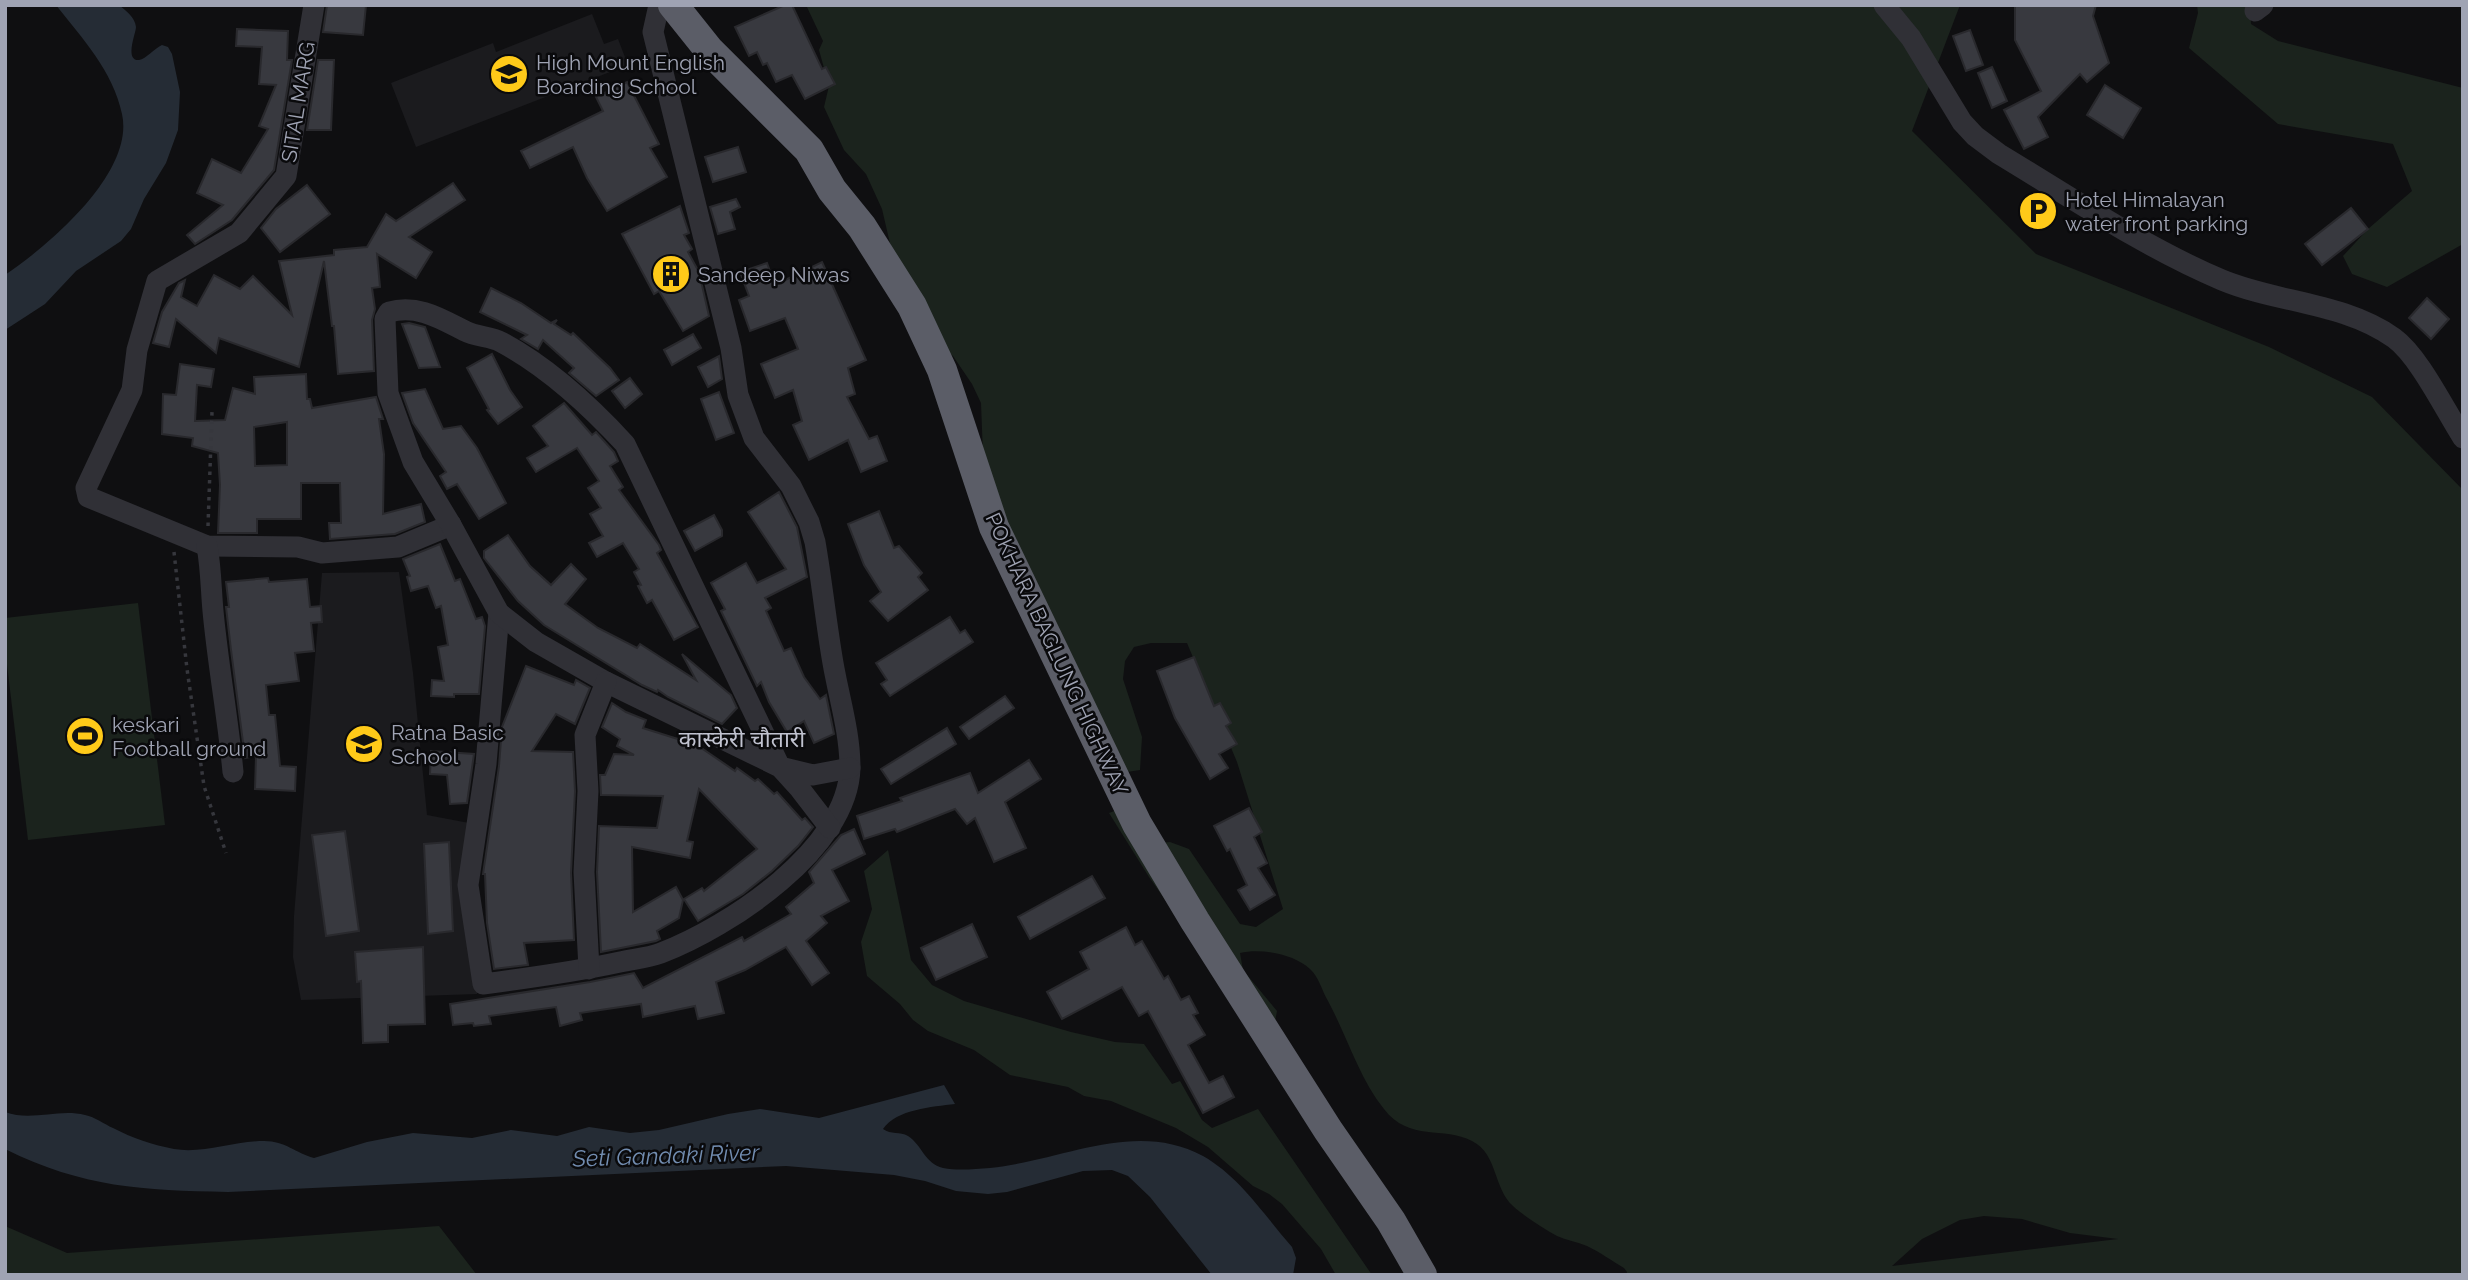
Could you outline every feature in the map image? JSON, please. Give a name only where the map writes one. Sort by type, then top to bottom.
[{"type":"highway","name":"POKHARA BAGLUNG HIGHWAY","points":[[673,5],[709,50],[809,150],[832,190],[862,227],[912,306],[942,370],[994,527],[1137,824],[1328,1130],[1391,1221],[1422,1275]]},
{"type":"street","name":"SITAL MARG","points":[[207,546],[88,497],[86,488],[132,390],[137,350],[157,281],[239,233],[286,176],[314,5]]},
{"type":"street","points":[[499,613],[486,764],[468,885],[483,984],[589,969],[659,954],[717,927],[774,885],[816,849],[838,817],[850,768],[846,716],[834,664],[816,542],[791,486],[754,438],[738,396],[731,348],[653,32],[659,5]]},
{"type":"street","points":[[1884,5],[1911,38],[1962,122],[1999,154],[2184,263],[2225,281],[2357,319],[2395,338],[2411,354],[2463,438]]},
{"type":"street","points":[[830,828],[780,767],[625,444],[600,418],[541,367],[499,340],[469,333],[418,310],[390,312],[385,318],[388,393],[413,462],[499,613],[536,642],[606,682],[780,767],[813,775],[850,768]]},
{"type":"street","points":[[233,772],[223,704],[207,546],[298,547],[322,553],[398,547],[451,525]]},
{"type":"street","points":[[589,969],[584,872],[588,791],[585,735],[606,682]]},
{"type":"path","points":[[212,412],[207,546],[174,552],[204,786],[226,853]]},
{"type":"shaded area","points":[[806,5],[1960,5],[1912,131],[2036,254],[2269,347],[2372,397],[2463,490],[2463,1275],[1626,1275],[1624,1268],[1587,1246],[1557,1236],[1513,1206],[1502,1190],[1487,1154],[1472,1141],[1450,1134],[1415,1130],[1394,1119],[1367,1084],[1313,972],[1295,959],[1277,953],[1240,953],[1243,970],[1277,1011],[1274,1027],[1236,1000],[1149,877],[1109,813],[1117,810],[1152,844],[1170,842],[1189,849],[1240,924],[1256,927],[1283,909],[1237,762],[1187,643],[1151,643],[1134,647],[1125,661],[1123,679],[1142,737],[1140,770],[1127,772],[1070,651],[1046,661],[983,455],[981,403],[953,356],[925,331],[899,282],[882,209],[866,174],[844,150],[824,107],[829,86],[819,50],[823,41]],"holes":[[[1984,1216],[2022,1219],[2070,1233],[2118,1239],[1892,1266],[1922,1239],[1960,1220]]]},
{"type":"shaded area","points":[[2197,5],[2250,5],[2251,24],[2278,41],[2463,88],[2463,244],[2387,287],[2352,274],[2343,256],[2368,229],[2412,191],[2393,144],[2278,124],[2189,48],[2198,13]]},
{"type":"shaded area","name":"High Mount English Boarding School","points":[[592,14],[604,44],[618,39],[628,65],[416,147],[391,83],[493,43],[496,52]]},
{"type":"shaded area","name":"Ratna Basic School","points":[[399,572],[413,673],[427,815],[469,823],[477,994],[301,1000],[293,957],[294,916],[322,573]]},
{"type":"shaded area","name":"keskari Football ground","points":[[138,603],[165,825],[28,840],[5,648],[5,618]]},
{"type":"shaded area","points":[[888,850],[911,960],[932,985],[964,1001],[1071,1032],[1115,1042],[1144,1044],[1172,1084],[1180,1081],[1202,1120],[1212,1128],[1258,1109],[1372,1275],[1336,1275],[1321,1249],[1282,1204],[1253,1186],[1208,1147],[1176,1128],[1111,1101],[1084,1096],[1068,1087],[1010,1075],[974,1050],[928,1031],[913,1020],[900,1004],[867,976],[861,942],[872,909],[864,871]]},
{"type":"shaded area","points":[[5,1226],[67,1253],[439,1226],[477,1275],[5,1275]]},
{"type":"water","points":[[56,5],[119,5],[130,14],[135,23],[131,52],[135,59],[142,59],[162,45],[168,47],[180,92],[178,130],[166,163],[144,199],[131,229],[121,241],[76,271],[45,304],[5,330],[5,275],[43,246],[84,206],[115,160],[122,137],[122,114],[112,83],[86,43]]},
{"type":"water","name":"Seti Gandaki River","points":[[944,1085],[955,1104],[906,1113],[889,1122],[883,1129],[908,1136],[937,1166],[966,1170],[1017,1164],[1124,1142],[1151,1141],[1177,1146],[1203,1156],[1229,1175],[1251,1197],[1292,1247],[1296,1258],[1293,1275],[1212,1275],[1150,1197],[1128,1176],[1112,1170],[1083,1171],[1007,1192],[988,1194],[956,1191],[894,1175],[786,1166],[228,1192],[140,1188],[88,1179],[61,1172],[5,1149],[5,1112],[25,1116],[65,1113],[85,1115],[135,1138],[174,1149],[196,1150],[264,1141],[284,1145],[314,1158],[367,1142],[413,1133],[472,1138],[511,1130],[557,1136],[589,1127],[630,1133],[659,1130],[760,1109],[819,1118]]},
{"type":"building","points":[[327,5],[366,5],[363,35],[323,32]]},
{"type":"building","points":[[785,5],[792,5],[822,69],[826,67],[835,84],[805,99],[792,75],[776,82],[767,63],[763,65],[757,52],[749,56],[735,27]]},
{"type":"building","points":[[2015,5],[2096,5],[2093,16],[2109,63],[2087,82],[2080,74],[2038,117],[2048,137],[2024,149],[2004,110],[2041,91],[2015,40]]},
{"type":"building","points":[[237,29],[288,31],[287,60],[292,60],[274,170],[232,220],[195,244],[187,235],[223,205],[197,193],[212,159],[241,173],[268,129],[259,126],[276,85],[259,84],[262,47],[236,46]]},
{"type":"building","points":[[1970,30],[1983,65],[1966,71],[1953,36]]},
{"type":"building","points":[[318,60],[334,60],[331,130],[307,130]]},
{"type":"building","points":[[1992,67],[2007,101],[1992,108],[1978,73]]},
{"type":"building","points":[[627,82],[659,144],[650,148],[667,177],[607,211],[587,178],[573,147],[530,168],[521,151],[603,111],[596,97]]},
{"type":"building","points":[[2105,85],[2141,108],[2123,138],[2087,115]]},
{"type":"building","points":[[738,147],[746,172],[713,182],[705,157]]},
{"type":"building","points":[[453,183],[465,200],[409,237],[432,252],[416,278],[377,254],[380,287],[372,288],[375,309],[372,320],[374,371],[338,374],[324,261],[299,367],[219,338],[216,353],[176,319],[169,347],[153,343],[162,312],[179,283],[185,280],[181,297],[197,306],[214,275],[240,289],[253,276],[292,315],[279,261],[334,255],[334,250],[367,247],[386,214],[396,221]]},
{"type":"building","points":[[307,185],[330,214],[280,252],[261,228],[276,209]]},
{"type":"building","points":[[736,199],[740,207],[730,212],[735,229],[718,234],[710,207]]},
{"type":"building","points":[[680,206],[689,233],[684,235],[692,249],[688,252],[699,272],[709,316],[683,331],[659,291],[654,294],[622,234]]},
{"type":"building","points":[[2351,208],[2368,229],[2322,265],[2305,244]]},
{"type":"building","points":[[822,262],[866,360],[848,368],[855,394],[847,397],[869,439],[877,436],[887,461],[861,472],[848,440],[809,460],[793,425],[802,421],[793,390],[775,398],[761,364],[798,349],[785,318],[750,331],[739,300],[749,296],[740,272],[767,263],[775,285]]},
{"type":"building","points":[[491,288],[521,303],[551,323],[557,320],[554,324],[571,335],[573,333],[619,380],[596,396],[569,373],[574,368],[543,340],[538,349],[521,339],[527,335],[480,312]]},
{"type":"building","points":[[2427,298],[2449,319],[2431,339],[2409,318]]},
{"type":"building","points":[[402,324],[425,327],[440,367],[419,368]]},
{"type":"building","points":[[693,334],[701,348],[672,365],[664,350]]},
{"type":"building","points":[[492,354],[522,407],[498,424],[487,410],[489,409],[467,368]]},
{"type":"building","points":[[719,356],[722,379],[708,387],[698,367]]},
{"type":"building","points":[[180,364],[214,369],[211,387],[197,385],[195,421],[225,420],[233,388],[255,394],[254,377],[306,374],[307,399],[310,399],[312,408],[376,397],[383,419],[379,419],[384,454],[383,514],[421,504],[425,522],[395,534],[330,539],[329,523],[341,523],[340,483],[301,483],[301,519],[257,519],[257,533],[218,533],[218,453],[192,446],[193,438],[162,434],[163,394],[176,395]],"holes":[[[287,422],[287,465],[255,466],[254,427]]]},
{"type":"building","points":[[630,378],[642,394],[625,408],[612,391]]},
{"type":"building","points":[[425,389],[443,429],[461,426],[477,448],[506,503],[479,519],[457,484],[447,489],[440,476],[446,472],[413,423],[402,393]]},
{"type":"building","points":[[719,392],[734,433],[716,440],[701,399]]},
{"type":"building","points":[[564,403],[592,435],[596,432],[614,452],[618,461],[610,466],[623,487],[619,490],[659,545],[661,550],[657,553],[698,627],[674,640],[652,600],[647,603],[638,586],[641,585],[634,572],[639,569],[623,543],[597,557],[589,543],[603,536],[590,514],[601,508],[588,488],[599,481],[577,448],[536,472],[527,458],[548,446],[533,426]]},
{"type":"building","points":[[779,492],[797,527],[807,577],[765,598],[771,608],[766,611],[784,651],[791,648],[804,677],[820,699],[826,695],[834,734],[814,743],[804,721],[787,732],[769,702],[761,682],[757,686],[721,611],[725,609],[711,583],[746,563],[757,583],[786,569],[748,512]]},
{"type":"building","points":[[879,511],[894,548],[899,546],[922,573],[918,577],[928,590],[888,621],[870,601],[881,592],[864,565],[848,524]]},
{"type":"building","points":[[714,515],[722,530],[722,536],[695,551],[684,531]]},
{"type":"building","points":[[508,535],[530,566],[551,585],[571,564],[586,579],[565,604],[598,628],[637,648],[640,644],[696,680],[682,654],[731,695],[737,708],[722,724],[658,690],[657,692],[642,685],[544,625],[518,601],[484,558],[484,551]]},
{"type":"building","points":[[440,544],[455,581],[460,579],[476,619],[482,617],[485,626],[479,694],[431,696],[432,680],[444,681],[438,647],[448,645],[441,606],[436,608],[428,586],[411,591],[407,577],[410,576],[403,559]]},
{"type":"building","points":[[268,578],[269,582],[307,579],[310,607],[321,606],[322,622],[311,623],[314,651],[295,653],[299,681],[266,685],[269,715],[275,715],[280,766],[296,767],[295,791],[255,789],[256,756],[245,758],[231,650],[226,582]]},
{"type":"building","points":[[950,617],[960,633],[965,630],[973,642],[890,696],[881,684],[887,680],[876,663]]},
{"type":"building","points":[[1194,657],[1214,706],[1220,703],[1231,723],[1226,726],[1237,744],[1219,754],[1228,768],[1210,779],[1175,718],[1157,671]]},
{"type":"building","points":[[526,666],[574,685],[576,680],[590,688],[575,724],[556,714],[532,751],[573,752],[575,791],[571,873],[574,940],[524,943],[528,965],[494,969],[483,874],[502,727]]},
{"type":"building","points":[[1005,696],[1014,708],[969,739],[960,727]]},
{"type":"building","points":[[612,703],[646,720],[643,728],[681,740],[683,736],[703,744],[700,747],[735,771],[737,768],[755,781],[758,779],[774,794],[777,792],[802,820],[805,818],[813,827],[772,871],[743,894],[698,921],[684,899],[702,888],[704,891],[757,849],[699,789],[687,841],[693,842],[690,858],[632,847],[633,912],[676,887],[683,900],[679,918],[657,931],[660,939],[656,941],[601,952],[597,872],[599,826],[657,828],[663,796],[601,795],[600,775],[605,775],[614,754],[634,755],[617,746],[620,739],[602,727]]},
{"type":"building","points":[[947,728],[956,744],[891,784],[881,769]]},
{"type":"building","points":[[431,751],[474,754],[467,803],[450,804],[447,775],[430,774]]},
{"type":"building","points":[[1029,760],[1041,779],[1005,802],[1026,848],[994,862],[975,818],[967,824],[955,809],[897,832],[895,829],[864,839],[857,816],[970,773],[978,793]]},
{"type":"building","points":[[1249,808],[1262,832],[1254,837],[1267,863],[1258,868],[1275,895],[1250,910],[1238,890],[1247,885],[1230,849],[1227,851],[1214,826]]},
{"type":"building","points":[[854,829],[865,854],[832,870],[849,901],[821,916],[827,923],[806,941],[829,973],[812,985],[786,947],[745,970],[716,982],[724,1013],[698,1019],[695,1006],[643,1017],[641,1004],[580,1013],[582,1020],[560,1026],[556,1007],[489,1016],[491,1024],[453,1025],[450,1004],[634,973],[643,988],[742,937],[744,941],[791,914],[786,907],[814,883],[809,872],[841,835]]},
{"type":"building","points":[[345,831],[359,931],[326,936],[312,835]]},
{"type":"building","points":[[449,842],[453,931],[428,934],[424,844]]},
{"type":"building","points":[[1092,876],[1105,898],[1030,939],[1018,917]]},
{"type":"building","points":[[972,924],[987,957],[936,980],[921,948]]},
{"type":"building","points":[[1126,927],[1135,945],[1142,941],[1164,979],[1168,976],[1181,1000],[1189,996],[1198,1013],[1193,1015],[1205,1035],[1188,1045],[1209,1083],[1223,1076],[1234,1097],[1203,1113],[1148,1011],[1139,1016],[1122,987],[1062,1019],[1047,992],[1089,969],[1080,952]]},
{"type":"building","points":[[423,947],[425,1024],[388,1025],[388,1042],[363,1043],[361,981],[357,982],[355,952]]},
{"type":"place","name":"High Mount English Boarding School","points":[[509,74]]},
{"type":"place","name":"Hotel Himalayan water front parking","points":[[2038,211]]},
{"type":"place","name":"Sandeep Niwas","points":[[671,274]]},
{"type":"place","name":"keskari Football ground","points":[[85,736]]},
{"type":"place","name":"Ratna Basic School","points":[[364,744]]},
{"type":"district","name":"कास्केरी चौतारी","points":[[742,738]]}]
